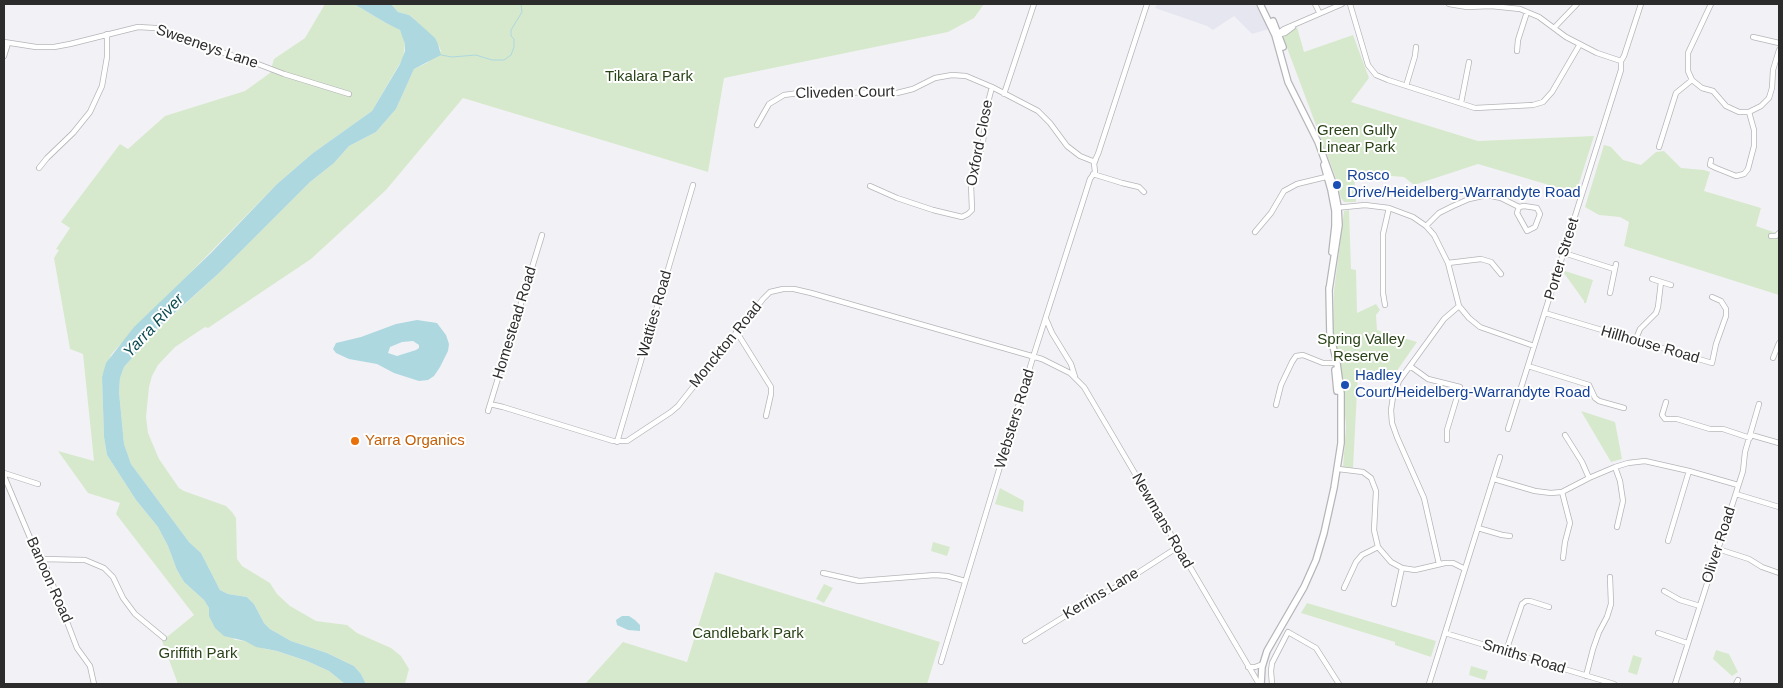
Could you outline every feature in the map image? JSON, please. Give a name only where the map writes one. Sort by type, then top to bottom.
[{"type":"main road","points":[[1260,4],[1278,34]]},
{"type":"main road","points":[[1260,684],[1267,651],[1304,587],[1316,560],[1328,520],[1341,443],[1340,380],[1330,334],[1329,290],[1338,238],[1336,207],[1324,154],[1299,102],[1278,34],[1264,4]]},
{"type":"main road","points":[[1265,684],[1266,664],[1277,635]]},
{"type":"street","points":[[1004,94],[1034,4]]},
{"type":"street","name":"Websters Road","points":[[941,662],[1041,331],[1077,218],[1093,175],[1094,161],[1147,4]]},
{"type":"street","points":[[1315,4],[1320,12]]},
{"type":"street","points":[[1278,34],[1320,12],[1342,4]]},
{"type":"street","points":[[1350,4],[1368,65],[1381,78],[1475,108],[1533,105],[1543,102],[1552,92],[1580,44]]},
{"type":"street","points":[[1449,4],[1467,7],[1477,5],[1520,8],[1539,17],[1597,53],[1621,61]]},
{"type":"street","points":[[1554,28],[1577,4]]},
{"type":"street","name":"Porter Street","points":[[1508,429],[1621,70],[1621,61],[1641,4]]},
{"type":"street","points":[[1711,4],[1688,53],[1688,71],[1692,80],[1702,88],[1713,91],[1726,106],[1739,112],[1749,112],[1761,106],[1769,98],[1772,88],[1773,70],[1779,50]]},
{"type":"street","points":[[1517,51],[1518,40],[1527,12]]},
{"type":"street","name":"Sweeneys Lane","points":[[6,42],[36,47],[54,47],[138,27],[162,29],[202,46],[349,94]]},
{"type":"street","points":[[39,168],[46,158],[73,133],[90,112],[102,86],[107,57],[107,34]]},
{"type":"street","points":[[1754,37],[1779,43]]},
{"type":"street","points":[[4,56],[6,42]]},
{"type":"street","points":[[1406,86],[1416,47]]},
{"type":"street","points":[[1461,103],[1469,62]]},
{"type":"street","name":"Cliveden Court","points":[[757,125],[769,104],[784,95],[806,92],[897,93],[913,89],[935,78],[966,76],[1038,111],[1050,123],[1067,146],[1080,156],[1094,161]]},
{"type":"street","points":[[1659,147],[1676,93],[1692,80]]},
{"type":"street","name":"Oxford Close","points":[[870,186],[897,198],[933,210],[962,217],[968,214],[972,210],[971,184],[983,142],[986,110],[992,87]]},
{"type":"street","points":[[1711,160],[1710,164],[1716,168],[1736,176],[1744,174],[1748,169],[1754,146],[1754,130],[1749,112]]},
{"type":"street","points":[[1093,175],[1139,187],[1144,192]]},
{"type":"street","points":[[1256,232],[1271,214],[1284,191],[1297,184],[1329,176]]},
{"type":"street","name":"Watties Road","points":[[617,442],[693,185]]},
{"type":"street","points":[[1426,226],[1439,213],[1469,199],[1487,195],[1501,198],[1519,207],[1537,208],[1540,214],[1535,227],[1527,231],[1517,213],[1519,207]]},
{"type":"street","points":[[1336,207],[1365,205],[1389,208],[1413,217],[1426,226],[1434,236],[1448,263],[1459,306],[1469,318],[1480,327],[1534,346]]},
{"type":"street","points":[[1385,305],[1383,293],[1383,234],[1389,208]]},
{"type":"street","points":[[1771,236],[1776,236],[1779,233]]},
{"type":"street","name":"Homestead Road","points":[[488,411],[542,235]]},
{"type":"street","points":[[1564,253],[1615,267],[1610,293]]},
{"type":"street","points":[[1448,263],[1481,259],[1491,262],[1501,274]]},
{"type":"street","points":[[1652,279],[1671,285]]},
{"type":"street","points":[[1635,341],[1640,328],[1656,313],[1661,282]]},
{"type":"street","name":"Monckton Road","points":[[617,442],[627,441],[678,406],[736,331],[767,295],[777,290],[794,289],[1034,356]]},
{"type":"street","name":"Hillhouse Road","points":[[1545,314],[1712,363],[1726,309],[1721,301],[1712,297]]},
{"type":"street","points":[[1439,564],[1424,498],[1392,423],[1391,410],[1393,397],[1399,381],[1444,319],[1459,306]]},
{"type":"street","name":"Newmans Road","points":[[1046,318],[1050,329],[1071,364],[1075,377]]},
{"type":"street","points":[[1041,331],[1050,329]]},
{"type":"street","points":[[736,331],[771,387],[766,416]]},
{"type":"street","points":[[1773,358],[1779,344]]},
{"type":"street","points":[[1276,405],[1281,385],[1296,356],[1303,355],[1320,363],[1335,363]]},
{"type":"street","name":"Newmans Road","points":[[1034,356],[1056,365],[1075,377],[1087,392],[1248,667],[1260,684]]},
{"type":"street","points":[[1410,366],[1428,379],[1460,387],[1447,430],[1447,440]]},
{"type":"street","points":[[1528,366],[1588,385],[1595,398],[1599,401],[1624,408]]},
{"type":"street","points":[[1666,402],[1662,415],[1665,419],[1677,419],[1710,429],[1723,429],[1779,443]]},
{"type":"street","points":[[490,404],[617,442]]},
{"type":"street","name":"Oliver Road","points":[[1675,684],[1736,494],[1759,404]]},
{"type":"street","points":[[1565,435],[1582,462],[1589,478]]},
{"type":"street","points":[[1429,684],[1500,456]]},
{"type":"street","points":[[1494,479],[1535,492],[1562,492],[1615,467],[1645,461],[1688,470],[1738,485]]},
{"type":"street","points":[[1615,467],[1620,481],[1623,501],[1617,526]]},
{"type":"street","points":[[1338,469],[1362,472],[1371,478],[1376,491],[1374,530],[1378,547],[1391,562],[1402,568],[1415,570],[1439,564],[1453,563],[1465,569]]},
{"type":"street","points":[[1668,541],[1688,470]]},
{"type":"street","points":[[4,474],[38,484]]},
{"type":"street","name":"Banoon Road","points":[[4,474],[31,540],[42,559],[77,648],[90,666],[94,684]]},
{"type":"street","points":[[1562,492],[1570,523],[1563,558]]},
{"type":"street","points":[[1736,494],[1779,507]]},
{"type":"street","points":[[1478,528],[1510,536]]},
{"type":"street","name":"Kerrins Lane","points":[[1025,641],[1116,587],[1178,547]]},
{"type":"street","points":[[1344,588],[1356,562],[1362,555],[1378,547]]},
{"type":"street","points":[[1718,549],[1750,559],[1762,567],[1779,573]]},
{"type":"street","points":[[42,559],[85,560],[104,568],[113,576],[123,598],[135,614],[164,638]]},
{"type":"street","points":[[1394,604],[1402,568]]},
{"type":"street","points":[[823,573],[859,581],[935,574],[965,582]]},
{"type":"street","points":[[1586,676],[1593,649],[1611,604],[1610,577]]},
{"type":"street","points":[[1664,591],[1680,600],[1700,606]]},
{"type":"street","points":[[1506,650],[1522,604],[1530,601],[1549,607]]},
{"type":"street","points":[[1272,684],[1272,662],[1288,632],[1316,648],[1339,684]]},
{"type":"street","name":"Smiths Road","points":[[1445,632],[1614,684]]},
{"type":"street","points":[[1658,633],[1687,643]]},
{"type":"street","points":[[1248,667],[1263,664]]},
{"type":"shaded area","points":[[1157,4],[1255,4],[1269,29],[1252,34],[1234,16],[1213,30],[1207,26],[1155,8]]},
{"type":"green space","name":"Griffith Park","points":[[325,4],[354,4],[398,28],[402,33],[405,44],[403,58],[372,111],[313,153],[277,184],[116,349],[111,355],[102,377],[104,437],[107,455],[136,500],[158,527],[177,570],[184,582],[204,600],[209,608],[209,616],[235,640],[245,641],[307,661],[329,671],[345,684],[178,684],[162,641],[194,615],[116,514],[120,503],[88,493],[58,451],[94,461],[83,354],[70,349],[54,258],[59,250],[56,249],[70,228],[61,222],[120,144],[128,149],[165,116],[245,91],[270,73],[274,59],[305,38]]},
{"type":"green space","name":"Tikalara Park","points":[[391,4],[984,4],[974,18],[948,32],[724,78],[708,172],[463,98],[386,190],[311,259],[208,328],[205,327],[175,347],[158,365],[149,387],[146,417],[148,433],[159,459],[179,488],[226,506],[232,512],[236,518],[237,559],[242,566],[270,583],[277,594],[290,606],[316,621],[347,625],[357,633],[391,648],[401,656],[409,669],[405,684],[366,684],[354,666],[327,653],[291,641],[270,629],[264,623],[254,604],[247,597],[228,594],[220,590],[201,553],[189,542],[131,464],[124,444],[119,392],[120,378],[124,367],[149,337],[219,273],[310,182],[334,163],[349,146],[376,132],[396,109],[414,69],[427,63],[441,51],[438,44],[414,19],[409,15],[398,12]]},
{"type":"green space","name":"Green Gully Linear Park","points":[[1297,27],[1304,52],[1353,35],[1369,78],[1351,102],[1478,141],[1594,136],[1576,193],[1478,164],[1414,185],[1404,177],[1354,173],[1356,202],[1344,202],[1283,37]]},
{"type":"green space","points":[[1604,145],[1611,147],[1623,160],[1641,165],[1656,152],[1664,151],[1681,168],[1710,172],[1704,191],[1761,208],[1756,226],[1779,234],[1779,295],[1624,246],[1629,222],[1620,217],[1599,215],[1585,207]]},
{"type":"green space","name":"Spring Valley Reserve","points":[[1349,210],[1351,269],[1356,270],[1357,313],[1376,304],[1380,310],[1376,315],[1377,330],[1417,342],[1389,382],[1358,373],[1353,468],[1343,467],[1346,427],[1342,376],[1333,330],[1334,291],[1344,211]]},
{"type":"green space","points":[[1565,271],[1593,280],[1586,303],[1584,303],[1564,273]]},
{"type":"green space","points":[[1581,411],[1615,422],[1622,459],[1611,462]]},
{"type":"green space","points":[[1000,488],[1024,501],[1023,512],[995,504]]},
{"type":"green space","points":[[933,542],[950,547],[947,556],[931,551]]},
{"type":"green space","name":"Candlebark Park","points":[[715,572],[940,642],[927,684],[585,684],[623,642],[687,662]]},
{"type":"green space","points":[[824,584],[833,588],[824,603],[816,599]]},
{"type":"green space","points":[[1307,603],[1436,641],[1431,657],[1395,645],[1395,642],[1301,613]]},
{"type":"green space","points":[[1716,650],[1729,654],[1738,672],[1732,676],[1713,659]]},
{"type":"green space","points":[[1633,655],[1642,658],[1637,675],[1628,672]]},
{"type":"green space","points":[[1471,666],[1488,671],[1485,680],[1469,675]]},
{"type":"water","name":"Yarra River","points":[[354,4],[391,4],[398,12],[409,15],[435,38],[441,55],[414,69],[396,109],[376,132],[349,146],[334,163],[310,182],[219,273],[158,328],[124,367],[120,378],[119,392],[124,444],[131,464],[189,542],[201,553],[220,590],[228,594],[247,597],[254,604],[264,623],[270,629],[291,641],[327,653],[354,666],[366,684],[345,684],[329,671],[307,661],[224,636],[215,628],[209,616],[209,608],[204,600],[184,582],[158,527],[136,500],[107,455],[104,437],[102,377],[106,363],[134,327],[211,253],[277,184],[313,153],[372,111],[400,64],[405,51],[405,44],[400,30]]},
{"type":"water","points":[[417,320],[437,323],[446,335],[449,344],[448,351],[434,376],[428,380],[419,381],[394,373],[377,364],[349,359],[336,353],[333,349],[336,343],[361,337],[396,324]],"holes":[[[413,341],[419,345],[419,348],[416,350],[397,356],[388,353],[390,347],[402,342]]]},
{"type":"water","points":[[622,616],[629,616],[635,620],[640,625],[640,631],[628,630],[617,625],[616,620]]},
{"type":"waterway","points":[[441,55],[452,57],[476,55],[492,60],[504,60],[511,55],[514,47],[511,30],[522,12],[521,4]]},
{"type":"place","name":"Rosco Drive/Heidelberg-Warrandyte Road","points":[[1337,185]]},
{"type":"place","name":"Hadley Court/Heidelberg-Warrandyte Road","points":[[1345,385]]},
{"type":"place","name":"Yarra Organics","points":[[355,441]]}]
